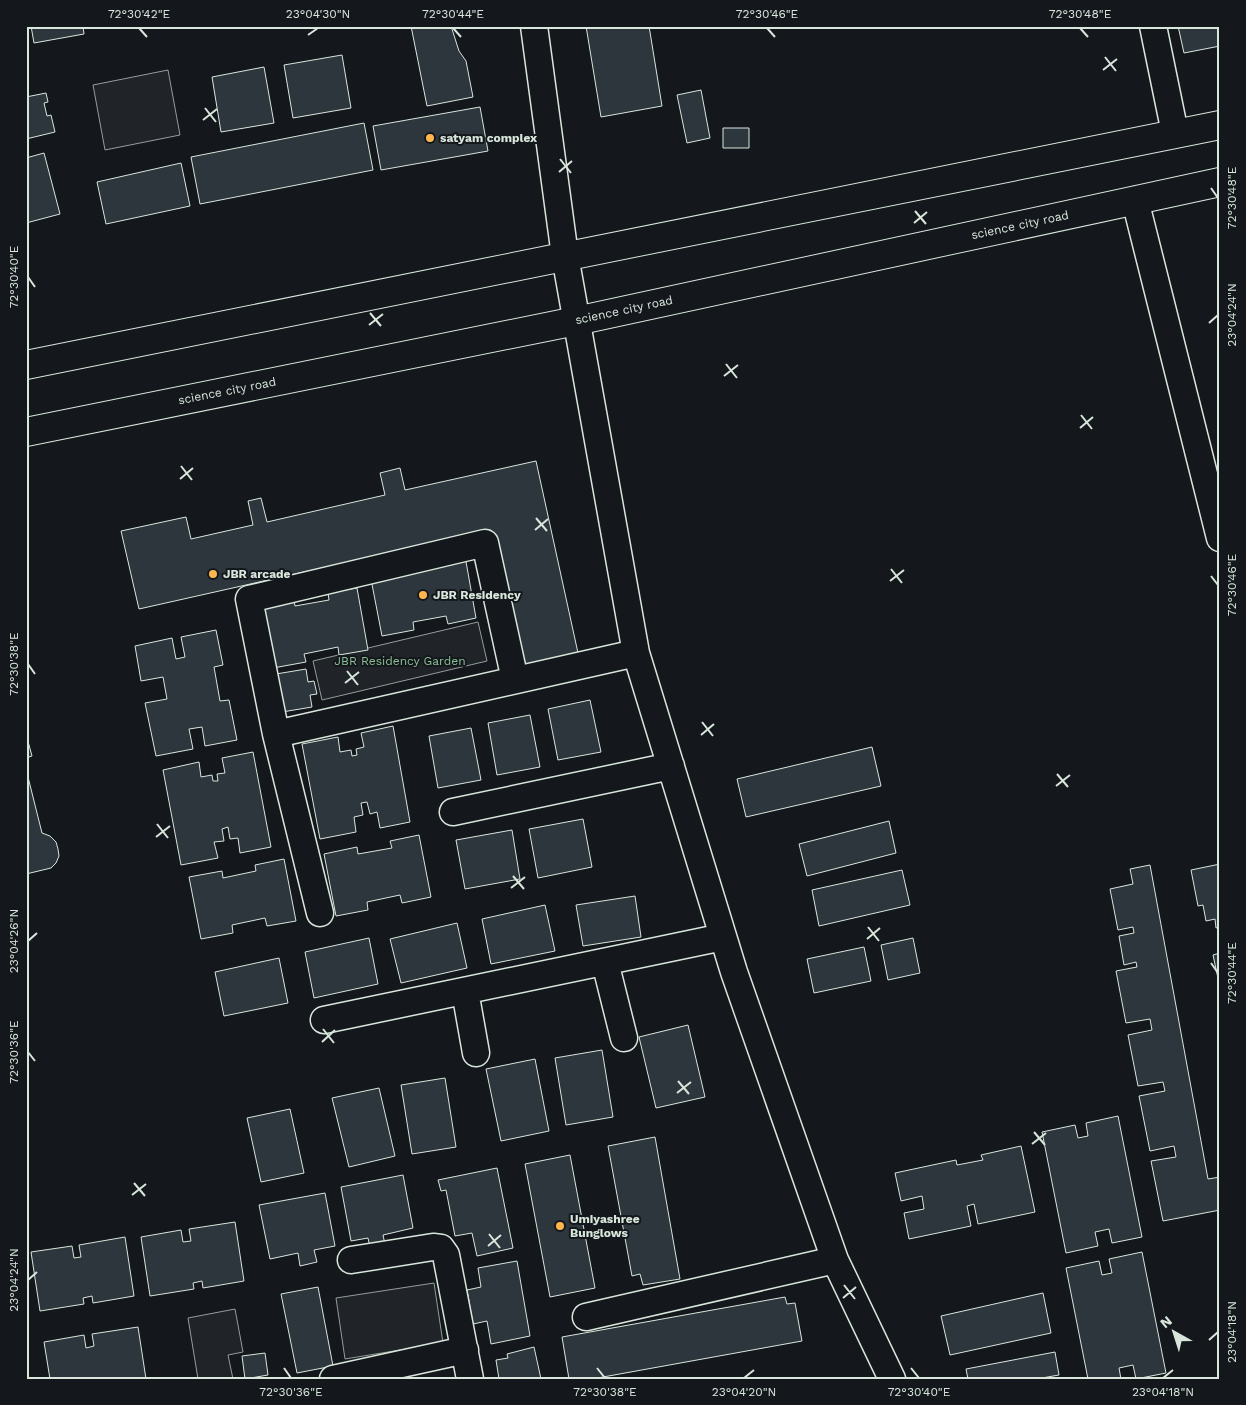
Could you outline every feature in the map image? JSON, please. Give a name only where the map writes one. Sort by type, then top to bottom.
[{"type":"main road","points":[[26,365],[1220,125]]},
{"type":"main road","name":"science city road","points":[[26,432],[576,321],[1220,182]]},
{"type":"street","points":[[534,26],[565,256],[636,653],[737,981],[835,1260],[892,1379]]},
{"type":"street","points":[[1153,26],[1175,133]]},
{"type":"street","points":[[1136,200],[1220,538]]},
{"type":"street","points":[[320,913],[276,734],[249,599],[485,543],[515,680]]},
{"type":"street","points":[[276,734],[636,653]]},
{"type":"street","points":[[453,812],[671,766]]},
{"type":"street","points":[[324,1020],[723,938]]},
{"type":"street","points":[[606,962],[624,1038]]},
{"type":"street","points":[[465,991],[476,1053]]},
{"type":"street","points":[[352,1260],[433,1247],[441,1248],[446,1255],[470,1379]]},
{"type":"street","points":[[586,1317],[835,1260]]},
{"type":"street","points":[[333,1379],[465,1350]]},
{"type":"green space","points":[[168,70],[180,135],[105,150],[93,85]]},
{"type":"green space","name":"JBR Residency Garden","points":[[478,622],[487,661],[322,700],[313,661]]},
{"type":"green space","points":[[434,1283],[443,1343],[345,1359],[336,1298]]},
{"type":"green space","points":[[235,1309],[243,1352],[228,1355],[233,1379],[198,1379],[188,1318]]},
{"type":"building","points":[[31,26],[83,26],[84,34],[34,43]]},
{"type":"building","points":[[411,26],[451,26],[459,51],[466,61],[473,97],[427,106]]},
{"type":"building","points":[[586,26],[649,26],[662,106],[601,117]]},
{"type":"building","points":[[1178,26],[1220,26],[1220,46],[1184,53]]},
{"type":"building","points":[[342,55],[351,108],[293,118],[284,65]]},
{"type":"building","points":[[264,67],[274,123],[221,132],[212,77]]},
{"type":"building","points":[[701,90],[710,138],[687,143],[677,95]]},
{"type":"building","points":[[46,93],[48,102],[44,103],[47,116],[51,115],[55,132],[26,139],[26,97]]},
{"type":"building","name":"satyam complex","points":[[480,107],[488,151],[381,170],[373,126]]},
{"type":"building","points":[[364,123],[373,170],[200,204],[191,157]]},
{"type":"building","points":[[723,128],[749,128],[749,148],[723,148]]},
{"type":"building","points":[[44,153],[60,214],[26,223],[26,158]]},
{"type":"building","points":[[181,163],[190,206],[106,224],[97,182]]},
{"type":"building","name":"JBR arcade","points":[[536,461],[578,653],[521,665],[491,530],[139,609],[121,531],[186,517],[191,539],[253,525],[248,501],[261,498],[267,522],[385,495],[380,473],[400,468],[405,490]]},
{"type":"building","name":"JBR Residency","points":[[465,556],[476,618],[448,624],[446,616],[413,622],[414,630],[382,636],[370,574],[404,575],[437,568],[436,562]]},
{"type":"building","points":[[357,588],[368,650],[339,655],[338,647],[304,654],[306,662],[273,668],[262,606],[294,600],[295,606],[329,600],[328,593]]},
{"type":"building","points":[[216,630],[223,665],[214,667],[220,701],[229,700],[237,740],[205,746],[202,727],[189,729],[193,749],[156,756],[145,703],[167,699],[163,677],[141,681],[135,646],[172,638],[176,659],[185,657],[181,637]]},
{"type":"building","points":[[306,669],[308,682],[314,681],[317,694],[310,695],[312,707],[276,713],[270,675]]},
{"type":"building","points":[[590,700],[601,752],[558,760],[548,709]]},
{"type":"building","points":[[530,715],[540,767],[497,775],[488,723]]},
{"type":"building","points":[[393,726],[410,822],[380,828],[377,812],[370,814],[367,802],[361,803],[363,815],[354,817],[356,832],[320,839],[302,744],[338,737],[340,752],[351,750],[352,756],[357,755],[356,749],[364,747],[361,733]]},
{"type":"building","points":[[471,728],[481,780],[438,788],[429,736]]},
{"type":"building","points":[[26,734],[32,756],[26,758]]},
{"type":"building","points":[[872,747],[881,786],[746,817],[737,779]]},
{"type":"building","points":[[253,752],[271,847],[240,853],[238,838],[230,839],[228,827],[222,829],[224,841],[214,842],[218,858],[181,865],[163,770],[199,762],[201,777],[212,775],[213,781],[218,781],[217,774],[225,773],[222,758]]},
{"type":"building","points":[[26,769],[42,833],[50,836],[56,842],[59,856],[51,868],[26,874]]},
{"type":"building","points":[[583,819],[592,867],[538,878],[529,829]]},
{"type":"building","points":[[889,821],[896,853],[807,876],[799,844]]},
{"type":"building","points":[[512,830],[520,879],[465,889],[456,840]]},
{"type":"building","points":[[419,835],[431,897],[402,903],[400,895],[367,902],[368,910],[336,916],[324,854],[357,847],[358,854],[392,848],[390,841]]},
{"type":"building","points":[[284,859],[296,921],[267,926],[265,918],[232,925],[233,933],[201,939],[189,877],[222,871],[223,878],[256,871],[255,865]]},
{"type":"building","points":[[1220,864],[1220,927],[1216,928],[1215,919],[1206,921],[1203,905],[1198,906],[1191,870]]},
{"type":"building","points":[[1150,865],[1208,1179],[1220,1177],[1220,1210],[1163,1221],[1151,1161],[1176,1157],[1174,1146],[1150,1151],[1139,1096],[1165,1091],[1163,1082],[1138,1086],[1128,1035],[1152,1030],[1150,1019],[1126,1023],[1116,971],[1137,967],[1136,962],[1124,965],[1119,936],[1134,933],[1133,927],[1118,930],[1110,889],[1133,884],[1130,869]]},
{"type":"building","points":[[902,870],[910,905],[819,926],[812,890]]},
{"type":"building","points":[[635,896],[641,937],[583,946],[576,905]]},
{"type":"building","points":[[545,905],[555,951],[491,964],[482,919]]},
{"type":"building","points":[[457,923],[467,968],[401,983],[390,939]]},
{"type":"building","points":[[369,938],[378,984],[314,998],[305,952]]},
{"type":"building","points":[[913,938],[920,973],[888,980],[881,945]]},
{"type":"building","points":[[864,947],[871,981],[814,993],[807,959]]},
{"type":"building","points":[[1220,953],[1220,983],[1219,983],[1213,955]]},
{"type":"building","points":[[279,958],[288,1003],[224,1016],[215,972]]},
{"type":"building","points":[[688,1025],[705,1097],[656,1108],[639,1037]]},
{"type":"building","points":[[602,1050],[613,1117],[566,1125],[555,1058]]},
{"type":"building","points":[[535,1059],[549,1131],[501,1141],[486,1069]]},
{"type":"building","points":[[445,1078],[456,1147],[412,1154],[401,1085]]},
{"type":"building","points":[[379,1088],[395,1156],[349,1167],[332,1098]]},
{"type":"building","points":[[290,1109],[304,1173],[261,1182],[247,1118]]},
{"type":"building","points":[[1118,1116],[1142,1237],[1112,1243],[1109,1229],[1095,1232],[1098,1246],[1066,1253],[1042,1132],[1075,1125],[1078,1138],[1088,1136],[1086,1123]]},
{"type":"building","points":[[655,1137],[680,1279],[643,1285],[640,1274],[632,1276],[608,1146]]},
{"type":"building","points":[[1021,1146],[1035,1212],[978,1224],[974,1204],[967,1206],[971,1226],[909,1239],[904,1213],[924,1209],[922,1196],[901,1201],[895,1173],[956,1160],[957,1165],[983,1160],[981,1155]]},
{"type":"building","name":"Umiyashree Bunglows","points":[[570,1155],[595,1288],[550,1297],[525,1164]]},
{"type":"building","points":[[497,1168],[513,1248],[477,1256],[472,1233],[455,1236],[446,1190],[441,1191],[438,1180]]},
{"type":"building","points":[[403,1175],[413,1228],[383,1235],[386,1249],[371,1252],[368,1238],[351,1241],[341,1187]]},
{"type":"building","points":[[325,1193],[335,1246],[314,1250],[317,1262],[300,1266],[298,1253],[270,1259],[259,1205]]},
{"type":"building","points":[[235,1222],[244,1281],[203,1288],[202,1281],[193,1283],[194,1289],[150,1296],[141,1237],[181,1230],[183,1242],[191,1241],[189,1229]]},
{"type":"building","points":[[125,1237],[134,1296],[93,1303],[92,1296],[83,1298],[84,1304],[40,1311],[31,1252],[72,1246],[74,1258],[81,1257],[79,1245]]},
{"type":"building","points":[[1142,1252],[1166,1373],[1136,1379],[1133,1365],[1119,1368],[1121,1379],[1088,1379],[1066,1268],[1099,1261],[1102,1275],[1112,1273],[1109,1259]]},
{"type":"building","points":[[517,1261],[530,1336],[491,1344],[487,1321],[473,1324],[467,1290],[481,1287],[478,1268]]},
{"type":"building","points":[[318,1287],[333,1366],[297,1373],[281,1294]]},
{"type":"building","points":[[1043,1293],[1051,1333],[950,1355],[941,1316]]},
{"type":"building","points":[[785,1297],[787,1304],[795,1303],[802,1341],[592,1379],[569,1379],[562,1337]]},
{"type":"building","points":[[138,1327],[146,1379],[50,1379],[44,1342],[84,1335],[86,1348],[94,1346],[92,1334]]},
{"type":"building","points":[[534,1347],[541,1379],[499,1379],[496,1360],[508,1358],[507,1354]]},
{"type":"building","points":[[1055,1352],[1059,1375],[1036,1379],[968,1379],[966,1369]]},
{"type":"building","points":[[265,1353],[268,1375],[245,1379],[242,1356]]},
{"type":"place","name":"satyam complex","points":[[430,138]]},
{"type":"place","name":"JBR arcade","points":[[213,574]]},
{"type":"place","name":"JBR Residency","points":[[423,595]]},
{"type":"place","name":"Umiyashree Bunglows","points":[[560,1226]]}]
